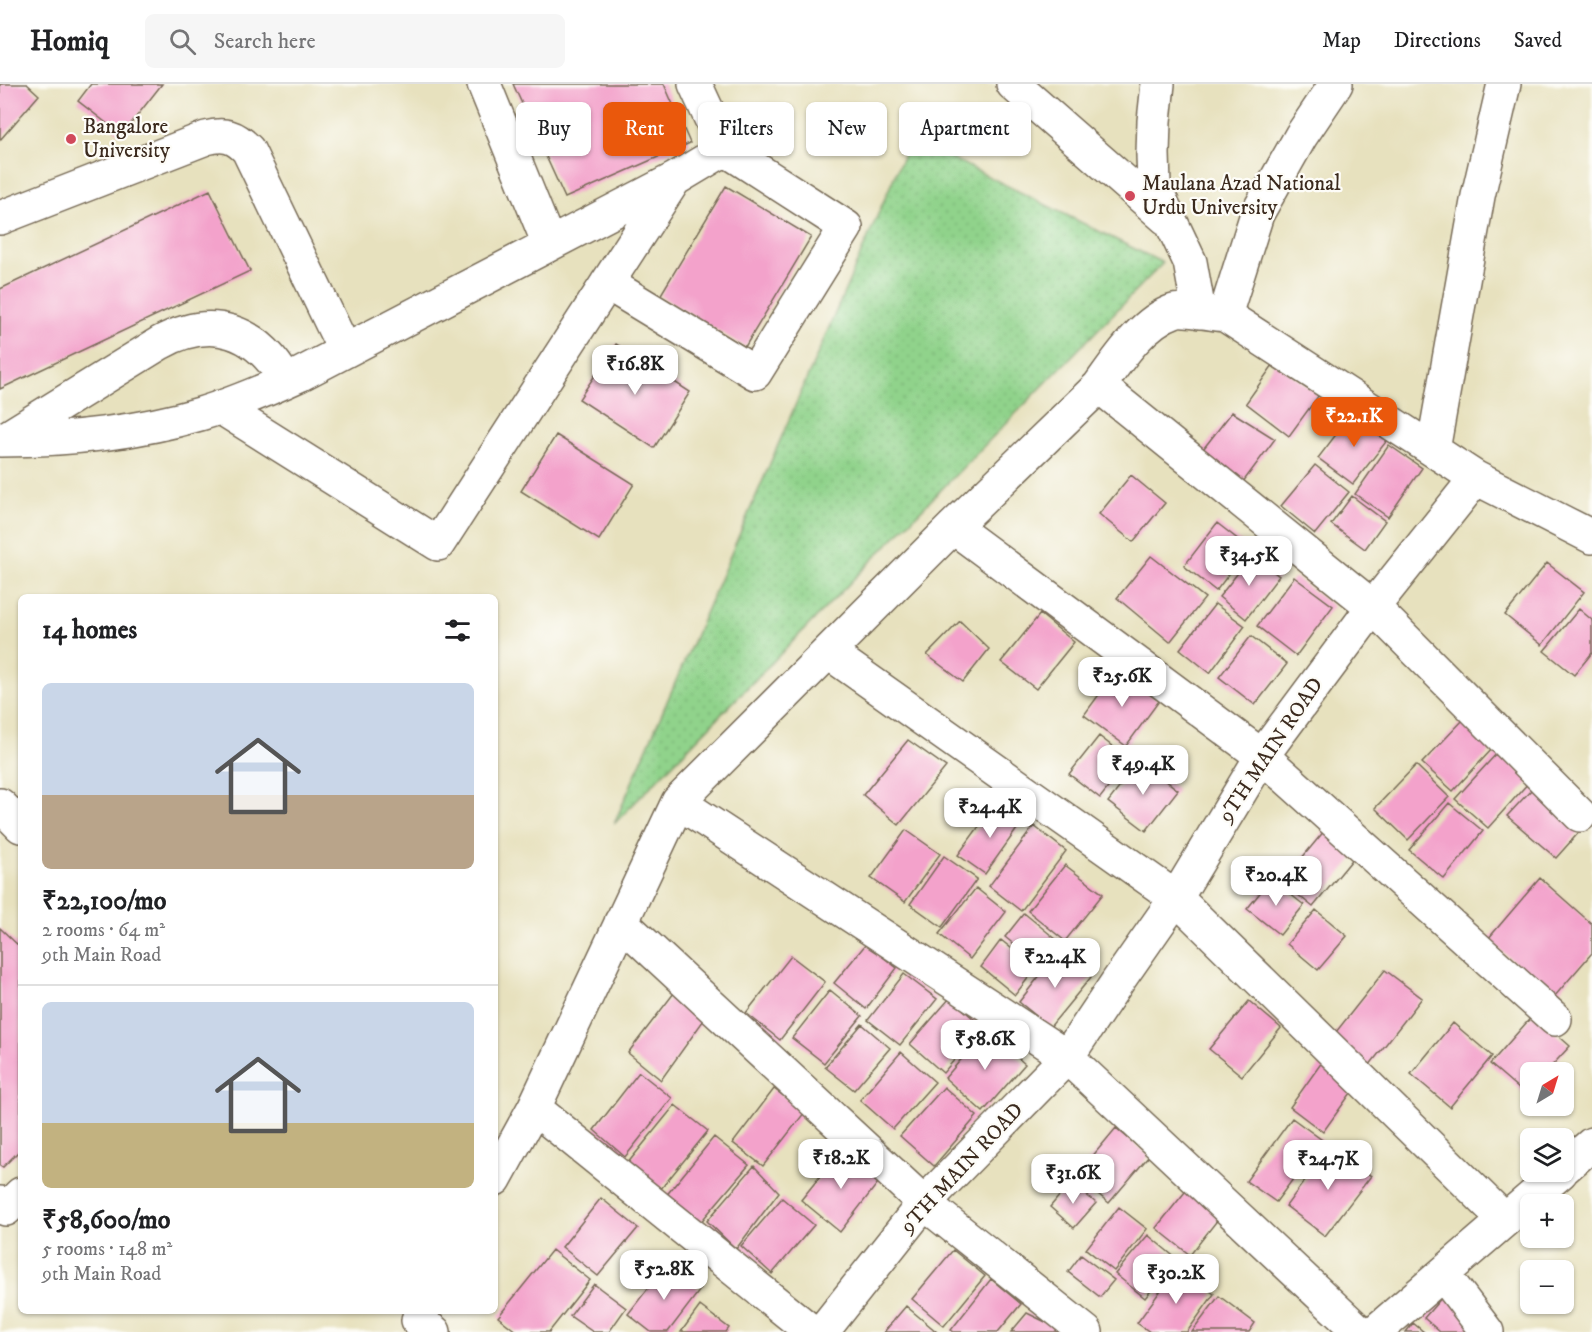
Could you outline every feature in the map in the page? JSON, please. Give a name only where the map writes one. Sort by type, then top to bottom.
[{"type":"street","points":[[484,84],[549,244]]},
{"type":"street","points":[[696,84],[704,102]]},
{"type":"street","points":[[1013,84],[1171,223]]},
{"type":"street","points":[[1158,84],[1154,121],[1154,186],[1212,313]]},
{"type":"street","points":[[1212,313],[1257,214],[1301,136],[1336,84]]},
{"type":"street","points":[[1433,450],[1478,196],[1504,84]]},
{"type":"street","points":[[0,218],[206,138],[225,135],[234,138],[248,150],[345,351]]},
{"type":"street","points":[[1,440],[39,440],[98,435],[149,427],[201,414],[250,396],[286,381],[345,351],[675,179],[712,156]]},
{"type":"street","points":[[607,283],[755,373],[846,227],[737,156]]},
{"type":"street","points":[[220,407],[438,544],[675,179]]},
{"type":"street","points":[[498,1174],[534,1108],[678,801],[952,527],[1099,386],[1147,326],[1175,310],[1212,313],[1476,478],[1592,537]]},
{"type":"street","points":[[1,440],[173,335],[188,330],[203,328],[220,330],[252,341],[266,352],[286,381]]},
{"type":"street","points":[[1099,386],[1373,607],[1580,815]]},
{"type":"street","name":"9TH MAIN ROAD","points":[[822,1332],[924,1203],[1067,1057],[1176,898],[1262,756],[1373,607],[1476,478]]},
{"type":"street","points":[[952,527],[1262,756],[1555,1019]]},
{"type":"street","points":[[828,652],[1176,898],[1504,1220]]},
{"type":"street","points":[[678,801],[1067,1057],[1360,1332]]},
{"type":"street","points":[[0,805],[18,823]]},
{"type":"street","points":[[621,922],[924,1203],[1086,1332]]},
{"type":"street","points":[[534,1108],[812,1332]]},
{"type":"street","points":[[1574,1160],[1592,1144]]},
{"type":"street","points":[[1375,1332],[1548,1182]]},
{"type":"street","points":[[0,1203],[6,1209],[18,1197]]},
{"type":"street","points":[[1443,1274],[1487,1332]]},
{"type":"street","points":[[421,1314],[418,1320],[435,1332]]},
{"type":"green space","points":[[903,156],[947,156],[1163,263],[614,824]]},
{"type":"building","points":[[0,84],[27,84],[39,95],[0,140]]},
{"type":"building","points":[[91,84],[162,84],[122,135],[78,101]]},
{"type":"building","points":[[513,84],[664,84],[672,102],[603,102],[603,156],[660,156],[565,198],[546,156],[591,156],[591,102],[521,102]]},
{"type":"building","points":[[726,186],[811,237],[745,347],[660,296]]},
{"type":"building","points":[[210,190],[250,271],[0,389],[0,289]]},
{"type":"building","points":[[616,344],[690,392],[654,448],[579,399]]},
{"type":"building","points":[[1275,362],[1319,395],[1289,436],[1246,403]]},
{"type":"building","points":[[1354,411],[1389,438],[1353,484],[1318,458]]},
{"type":"building","points":[[1232,412],[1275,439],[1237,490],[1197,457]]},
{"type":"building","points":[[556,435],[634,484],[599,540],[521,491]]},
{"type":"building","points":[[1389,445],[1422,468],[1388,517],[1355,494]]},
{"type":"building","points":[[1315,465],[1349,492],[1315,534],[1281,506]]},
{"type":"building","points":[[1131,475],[1165,503],[1133,542],[1099,514]]},
{"type":"building","points":[[1352,496],[1385,521],[1365,549],[1331,524]]},
{"type":"building","points":[[1217,523],[1249,548],[1216,591],[1184,566]]},
{"type":"building","points":[[1252,555],[1279,576],[1246,619],[1219,597]]},
{"type":"building","points":[[1151,556],[1205,598],[1170,642],[1117,598]]},
{"type":"building","points":[[1547,563],[1584,592],[1542,645],[1505,615]]},
{"type":"building","points":[[1294,577],[1333,606],[1296,656],[1257,626]]},
{"type":"building","points":[[1215,604],[1245,626],[1210,673],[1180,649]]},
{"type":"building","points":[[1579,609],[1592,620],[1592,653],[1574,675],[1544,651]]},
{"type":"building","points":[[1040,614],[1074,642],[1036,689],[1001,662]]},
{"type":"building","points":[[960,621],[989,649],[963,682],[927,655]]},
{"type":"building","points":[[1251,636],[1287,664],[1255,705],[1219,677]]},
{"type":"building","points":[[1117,670],[1159,701],[1126,746],[1084,715]]},
{"type":"building","points":[[1464,719],[1494,747],[1453,791],[1422,763]]},
{"type":"building","points":[[1099,736],[1130,760],[1100,798],[1069,774]]},
{"type":"building","points":[[908,740],[946,767],[899,825],[863,795]]},
{"type":"building","points":[[1498,752],[1530,781],[1488,828],[1455,799]]},
{"type":"building","points":[[1140,761],[1178,790],[1146,831],[1108,802]]},
{"type":"building","points":[[1416,765],[1449,797],[1408,840],[1375,808]]},
{"type":"building","points":[[1533,788],[1581,830],[1556,858],[1507,816]]},
{"type":"building","points":[[996,803],[1022,822],[985,874],[958,855]]},
{"type":"building","points":[[1449,803],[1483,831],[1444,879],[1409,850]]},
{"type":"building","points":[[1034,826],[1066,851],[1021,911],[989,886]]},
{"type":"building","points":[[906,830],[940,854],[905,902],[871,878]]},
{"type":"building","points":[[1325,830],[1356,855],[1313,907],[1282,882]]},
{"type":"building","points":[[944,856],[977,879],[942,927],[910,904]]},
{"type":"building","points":[[1065,865],[1103,894],[1065,941],[1028,911]]},
{"type":"building","points":[[1540,878],[1592,924],[1592,953],[1554,997],[1488,939]]},
{"type":"building","points":[[1271,879],[1304,905],[1280,935],[1247,909]]},
{"type":"building","points":[[976,888],[1006,912],[970,959],[939,934]]},
{"type":"building","points":[[1316,910],[1347,936],[1318,970],[1287,944]]},
{"type":"building","points":[[1024,913],[1057,940],[1038,964],[1005,937]]},
{"type":"building","points":[[0,928],[18,945],[18,1152],[3,1167],[0,1165]]},
{"type":"building","points":[[1001,940],[1036,968],[1015,995],[981,967]]},
{"type":"building","points":[[866,944],[897,968],[866,1009],[834,983]]},
{"type":"building","points":[[1059,951],[1091,977],[1050,1027],[1019,1002]]},
{"type":"building","points":[[791,956],[825,982],[780,1040],[746,1013]]},
{"type":"building","points":[[1385,970],[1422,998],[1369,1066],[1332,1037]]},
{"type":"building","points":[[904,974],[937,999],[900,1045],[868,1020]]},
{"type":"building","points":[[830,990],[862,1016],[824,1063],[792,1038]]},
{"type":"building","points":[[674,993],[706,1017],[661,1080],[628,1053]]},
{"type":"building","points":[[950,998],[983,1027],[943,1073],[910,1044]]},
{"type":"building","points":[[1249,1001],[1281,1028],[1242,1076],[1209,1049]]},
{"type":"building","points":[[1534,1014],[1570,1046],[1555,1062],[1520,1062],[1520,1090],[1490,1064]]},
{"type":"building","points":[[1453,1023],[1492,1056],[1450,1107],[1411,1074]]},
{"type":"building","points":[[862,1024],[890,1048],[854,1090],[825,1067]]},
{"type":"building","points":[[986,1031],[1025,1064],[983,1112],[945,1078]]},
{"type":"building","points":[[901,1052],[935,1082],[893,1129],[860,1100]]},
{"type":"building","points":[[1322,1062],[1356,1086],[1323,1132],[1290,1107]]},
{"type":"building","points":[[639,1072],[672,1098],[625,1157],[594,1130]]},
{"type":"building","points":[[944,1087],[977,1116],[934,1166],[900,1136]]},
{"type":"building","points":[[774,1089],[805,1112],[763,1166],[733,1143]]},
{"type":"building","points":[[675,1105],[708,1131],[660,1190],[627,1164]]},
{"type":"building","points":[[1292,1118],[1322,1140],[1276,1202],[1246,1181]]},
{"type":"building","points":[[1116,1128],[1149,1156],[1109,1203],[1076,1176]]},
{"type":"building","points":[[714,1137],[749,1165],[699,1224],[665,1197]]},
{"type":"building","points":[[1330,1146],[1371,1176],[1325,1236],[1286,1206]]},
{"type":"building","points":[[842,1149],[881,1179],[840,1232],[801,1200]]},
{"type":"building","points":[[754,1166],[779,1192],[736,1249],[707,1221]]},
{"type":"building","points":[[1071,1182],[1096,1203],[1074,1228],[1050,1207]]},
{"type":"building","points":[[1189,1187],[1223,1213],[1190,1255],[1156,1228]]},
{"type":"building","points":[[601,1198],[638,1228],[598,1276],[562,1247]]},
{"type":"building","points":[[782,1198],[814,1225],[772,1274],[741,1246]]},
{"type":"building","points":[[1119,1207],[1147,1229],[1114,1271],[1086,1249]]},
{"type":"building","points":[[1148,1235],[1177,1259],[1145,1298],[1115,1274]]},
{"type":"building","points":[[552,1250],[590,1280],[549,1332],[517,1332],[498,1317]]},
{"type":"building","points":[[953,1250],[985,1276],[944,1326],[912,1299]]},
{"type":"building","points":[[1081,1255],[1114,1280],[1100,1297],[1068,1272]]},
{"type":"building","points":[[667,1264],[700,1290],[668,1332],[651,1332],[628,1314]]},
{"type":"building","points":[[1177,1268],[1214,1294],[1187,1332],[1150,1332],[1137,1323]]},
{"type":"building","points":[[991,1279],[1021,1304],[998,1332],[954,1332],[951,1330]]},
{"type":"building","points":[[594,1284],[626,1308],[609,1332],[593,1332],[570,1316]]},
{"type":"building","points":[[1444,1295],[1486,1332],[1440,1332],[1424,1318]]},
{"type":"building","points":[[1219,1296],[1255,1323],[1249,1332],[1192,1332]]},
{"type":"building","points":[[700,1306],[729,1328],[726,1332],[681,1332]]},
{"type":"building","points":[[906,1306],[937,1332],[884,1332]]},
{"type":"building","points":[[1027,1313],[1066,1332],[1011,1332]]},
{"type":"building","points":[[1413,1323],[1424,1332],[1406,1332]]},
{"type":"place","name":"Bangalore University","points":[[71,139]]},
{"type":"place","name":"Maulana Azad National Urdu University","points":[[1130,196]]}]
